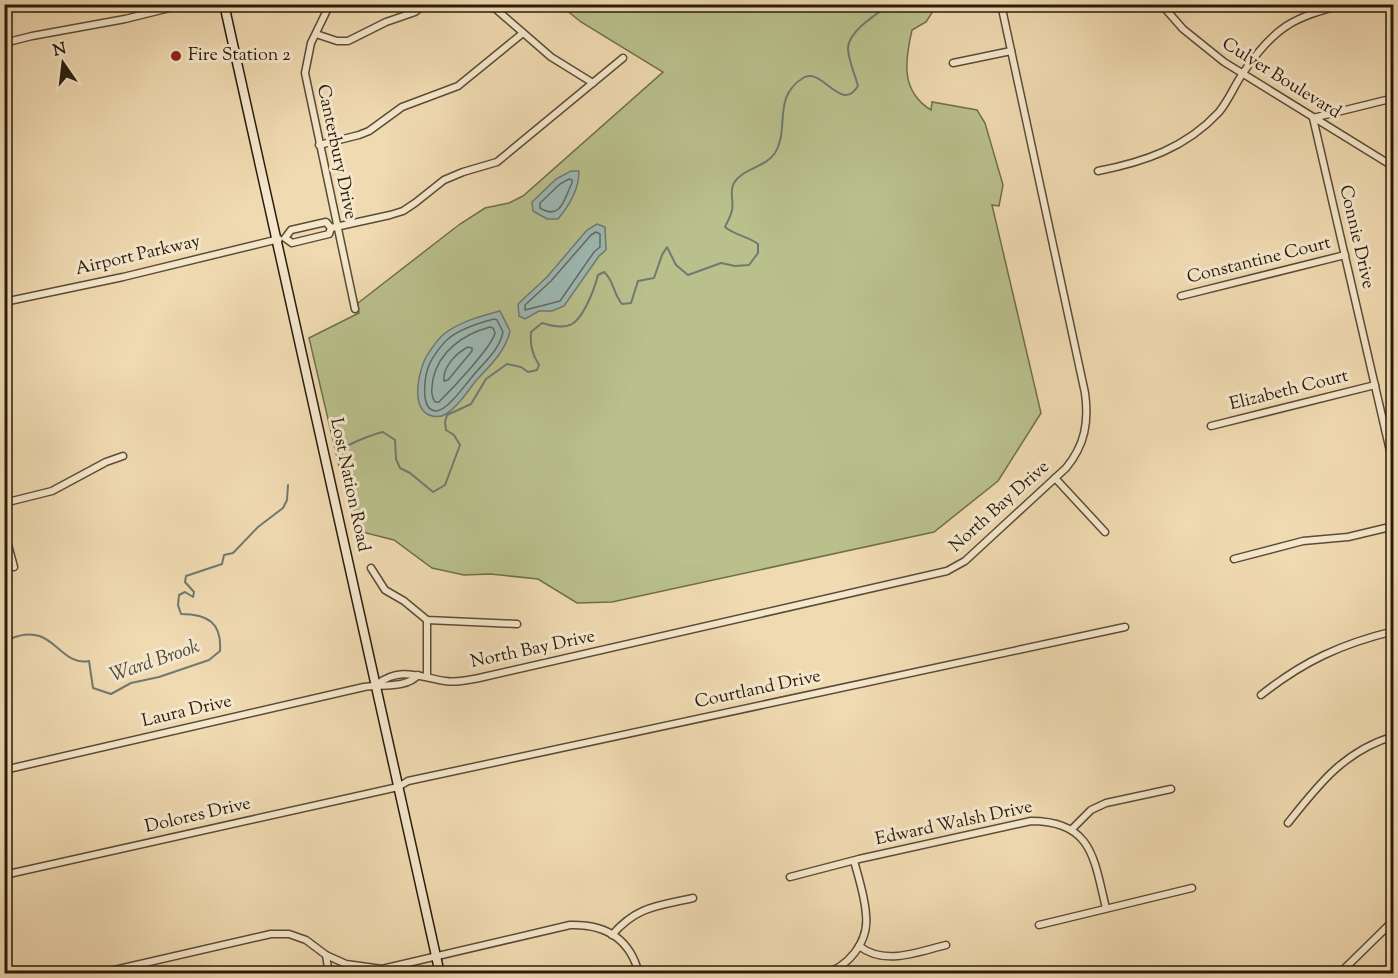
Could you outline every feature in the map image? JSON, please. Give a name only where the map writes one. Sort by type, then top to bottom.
[{"type":"street","points":[[4,43],[125,19],[186,4]]},
{"type":"street","name":"Lost Nation Road","points":[[224,4],[281,239],[440,974]]},
{"type":"street","name":"Canterbury Drive","points":[[330,4],[307,56],[305,73],[334,227],[354,309]]},
{"type":"street","points":[[316,34],[337,41],[348,40],[386,22],[415,12],[425,4]]},
{"type":"street","points":[[490,4],[556,60],[593,83]]},
{"type":"street","name":"North Bay Drive","points":[[376,685],[387,687],[414,680],[418,675],[447,682],[479,678],[947,571],[965,561],[1076,456],[1086,432],[1088,415],[1085,393],[1001,4]]},
{"type":"street","name":"Culver Boulevard","points":[[1161,4],[1200,45],[1241,74],[1394,167]]},
{"type":"street","points":[[1098,171],[1153,157],[1193,135],[1224,106],[1241,74],[1264,45],[1286,26],[1305,15],[1346,4]]},
{"type":"street","points":[[319,145],[369,131],[402,107],[458,86],[523,33]]},
{"type":"street","points":[[953,63],[1011,51]]},
{"type":"street","points":[[334,227],[326,222],[291,230],[281,239],[292,243],[328,234],[334,227],[390,215],[416,203],[444,180],[497,162],[623,58]]},
{"type":"street","points":[[1313,118],[1394,98]]},
{"type":"street","name":"Connie Drive","points":[[1313,118],[1394,468]]},
{"type":"street","name":"Airport Parkway","points":[[4,302],[123,277],[281,239]]},
{"type":"street","name":"Constantine Court","points":[[1181,296],[1345,255]]},
{"type":"street","name":"Elizabeth Court","points":[[1211,426],[1375,385]]},
{"type":"street","points":[[4,503],[52,491],[106,462],[123,456]]},
{"type":"street","points":[[1055,478],[1105,532]]},
{"type":"street","points":[[1234,559],[1311,539],[1348,537],[1394,526]]},
{"type":"street","points":[[4,530],[14,567]]},
{"type":"street","points":[[371,568],[385,590],[404,601],[427,620],[517,624]]},
{"type":"street","points":[[427,620],[427,676]]},
{"type":"street","name":"Courtland Drive","points":[[399,786],[410,780],[1125,627]]},
{"type":"street","points":[[1261,695],[1313,659],[1358,640],[1394,631]]},
{"type":"street","name":"Laura Drive","points":[[4,770],[376,685]]},
{"type":"street","points":[[1288,823],[1324,779],[1340,764],[1369,745],[1394,736]]},
{"type":"street","name":"Dolores Drive","points":[[4,875],[399,786]]},
{"type":"street","points":[[1071,830],[1091,810],[1106,804],[1171,789]]},
{"type":"street","name":"Edward Walsh Drive","points":[[790,877],[1031,821],[1051,821],[1071,830],[1094,856],[1106,908]]},
{"type":"street","points":[[822,974],[832,971],[848,960],[863,937],[867,918],[854,861]]},
{"type":"street","points":[[1039,925],[1192,888]]},
{"type":"street","points":[[612,935],[624,921],[636,912],[693,898]]},
{"type":"street","points":[[1339,974],[1394,920]]},
{"type":"street","points":[[372,974],[382,969],[570,925],[588,925],[612,935],[628,947],[636,961],[639,974]]},
{"type":"street","points":[[97,974],[271,934],[289,934],[306,940],[326,955],[346,964],[382,969]]},
{"type":"street","points":[[859,946],[877,956],[894,957],[946,945]]},
{"type":"street","points":[[326,955],[328,974]]},
{"type":"green space","points":[[560,5],[937,5],[926,22],[912,30],[907,74],[914,94],[931,110],[932,102],[977,110],[985,123],[1003,185],[999,206],[992,205],[1041,413],[998,481],[934,532],[612,602],[577,603],[538,579],[490,574],[464,575],[432,568],[394,540],[354,530],[309,338],[359,313],[358,303],[460,224],[485,208],[509,203],[523,196],[663,72],[581,22]]},
{"type":"water","points":[[571,171],[579,171],[577,184],[569,203],[558,219],[547,219],[533,211],[532,202],[556,179]]},
{"type":"water","points":[[597,224],[605,227],[606,250],[599,256],[564,306],[552,311],[539,311],[525,319],[519,316],[518,304],[547,277],[587,230]]},
{"type":"water","points":[[500,311],[510,331],[500,353],[454,408],[442,416],[429,415],[420,406],[418,392],[423,364],[432,348],[444,334],[456,326]]},
{"type":"waterway","name":"Ward Brook","points":[[338,451],[383,432],[395,440],[396,459],[400,468],[410,473],[433,492],[445,485],[460,445],[454,435],[446,430],[447,415],[471,404],[486,379],[507,364],[521,367],[528,372],[537,370],[539,365],[532,349],[531,332],[542,323],[560,327],[577,320],[590,298],[598,275],[604,272],[607,275],[622,304],[631,303],[638,281],[654,278],[667,247],[676,265],[688,275],[721,263],[735,266],[749,265],[758,253],[758,244],[725,227],[732,210],[734,183],[743,174],[771,158],[775,153],[781,134],[784,104],[788,94],[803,78],[810,76],[817,78],[838,93],[845,95],[852,93],[858,86],[849,57],[849,42],[858,29],[891,4]]},
{"type":"waterway","name":"Ward Brook","points":[[4,637],[10,639],[37,635],[70,657],[79,661],[89,661],[93,688],[111,694],[131,683],[159,677],[209,660],[220,651],[219,633],[206,618],[181,614],[178,605],[179,595],[185,592],[193,597],[194,592],[185,582],[186,576],[222,564],[224,555],[233,553],[258,527],[283,508],[287,500],[288,485]]},
{"type":"place","name":"Fire Station 2","points":[[176,56]]}]
